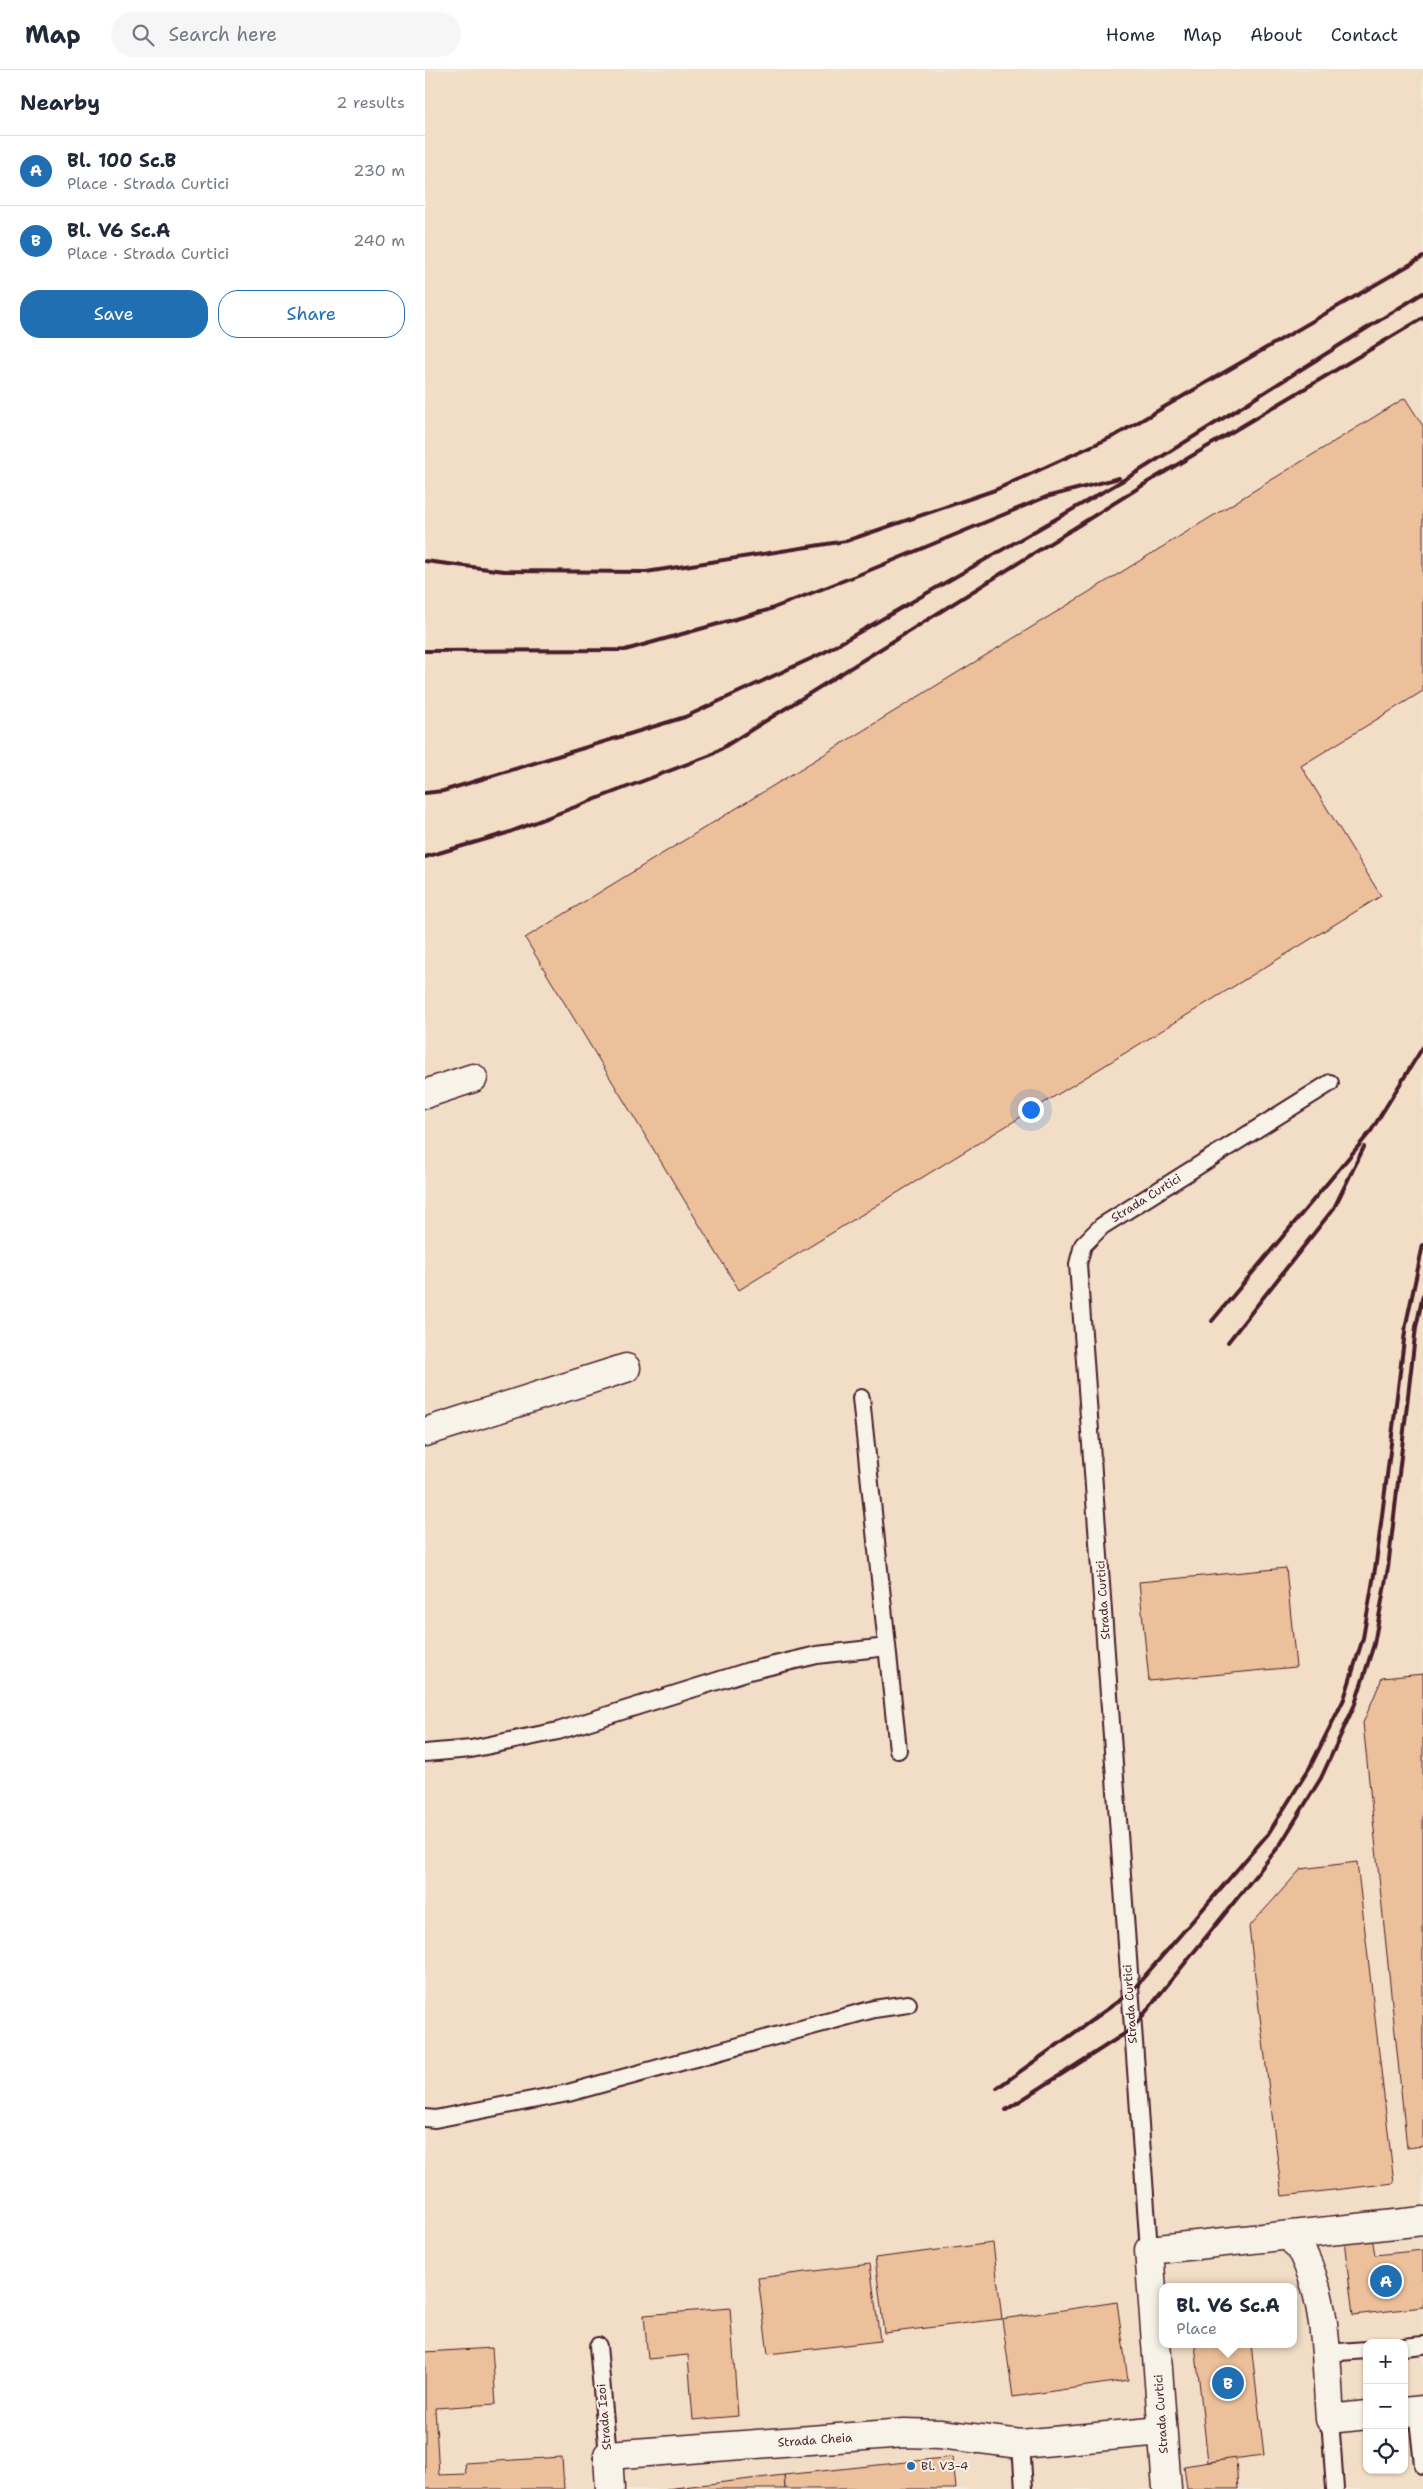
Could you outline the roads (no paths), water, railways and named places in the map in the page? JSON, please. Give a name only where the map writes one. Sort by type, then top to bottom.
[{"type":"street","points":[[425,1094],[473,1078]]},
{"type":"street","points":[[425,1432],[626,1368]]},
{"type":"street","points":[[1149,2250],[1423,2221]]},
{"type":"street","points":[[1290,2236],[1305,2256],[1314,2281],[1321,2315],[1330,2419],[1363,2415]]},
{"type":"street","name":"Strada Curtici","points":[[1149,2250],[1167,2489]]},
{"type":"street","name":"Strada Cheia","points":[[608,2455],[905,2433],[940,2434],[1021,2444],[1162,2431]]},
{"type":"street","name":"Strada Izoi","points":[[608,2455],[610,2489]]},
{"type":"lane","name":"Strada Curtici","points":[[1149,2250],[1078,1264],[1083,1245],[1102,1226],[1330,1083]]},
{"type":"lane","points":[[861,1398],[898,1750]]},
{"type":"lane","points":[[425,1753],[471,1749],[559,1731],[749,1671],[817,1655],[887,1647]]},
{"type":"lane","points":[[425,2118],[435,2119],[568,2093],[874,2009],[908,2004]]},
{"type":"lane","points":[[1408,2347],[1423,2345]]},
{"type":"lane","name":"Strada Izoi","points":[[598,2346],[608,2455]]},
{"type":"lane","points":[[1325,2353],[1363,2350]]},
{"type":"lane","points":[[1415,2411],[1423,2465]]},
{"type":"lane","points":[[1330,2419],[1335,2489]]},
{"type":"lane","points":[[1021,2444],[1024,2489]]},
{"type":"railway","points":[[425,561],[504,571],[646,572],[846,541],[995,490],[1116,435],[1423,257]]},
{"type":"railway","points":[[425,793],[443,791],[685,717],[823,653],[1134,474],[1423,293]]},
{"type":"railway","points":[[425,857],[507,833],[711,755],[1148,482],[1423,318]]},
{"type":"railway","points":[[425,651],[625,650],[768,610],[1046,497],[1119,478]]},
{"type":"railway","points":[[1212,1321],[1371,1131],[1423,1047]]},
{"type":"railway","points":[[1228,1342],[1334,1208],[1364,1147]]},
{"type":"railway","points":[[997,2088],[1130,1993],[1268,1834],[1310,1767],[1344,1699],[1363,1638],[1376,1563],[1406,1324],[1423,1245]]},
{"type":"railway","points":[[1006,2110],[1132,2029],[1280,1845],[1321,1778],[1355,1704],[1374,1644],[1388,1568],[1416,1327],[1423,1295]]},
{"type":"place","name":"Bl. 100 Sc.B","points":[[1386,2281]]},
{"type":"place","name":"Bl. V6 Sc.A","points":[[1228,2383]]},
{"type":"place","name":"Bl. V3-4","points":[[911,2466]]}]
